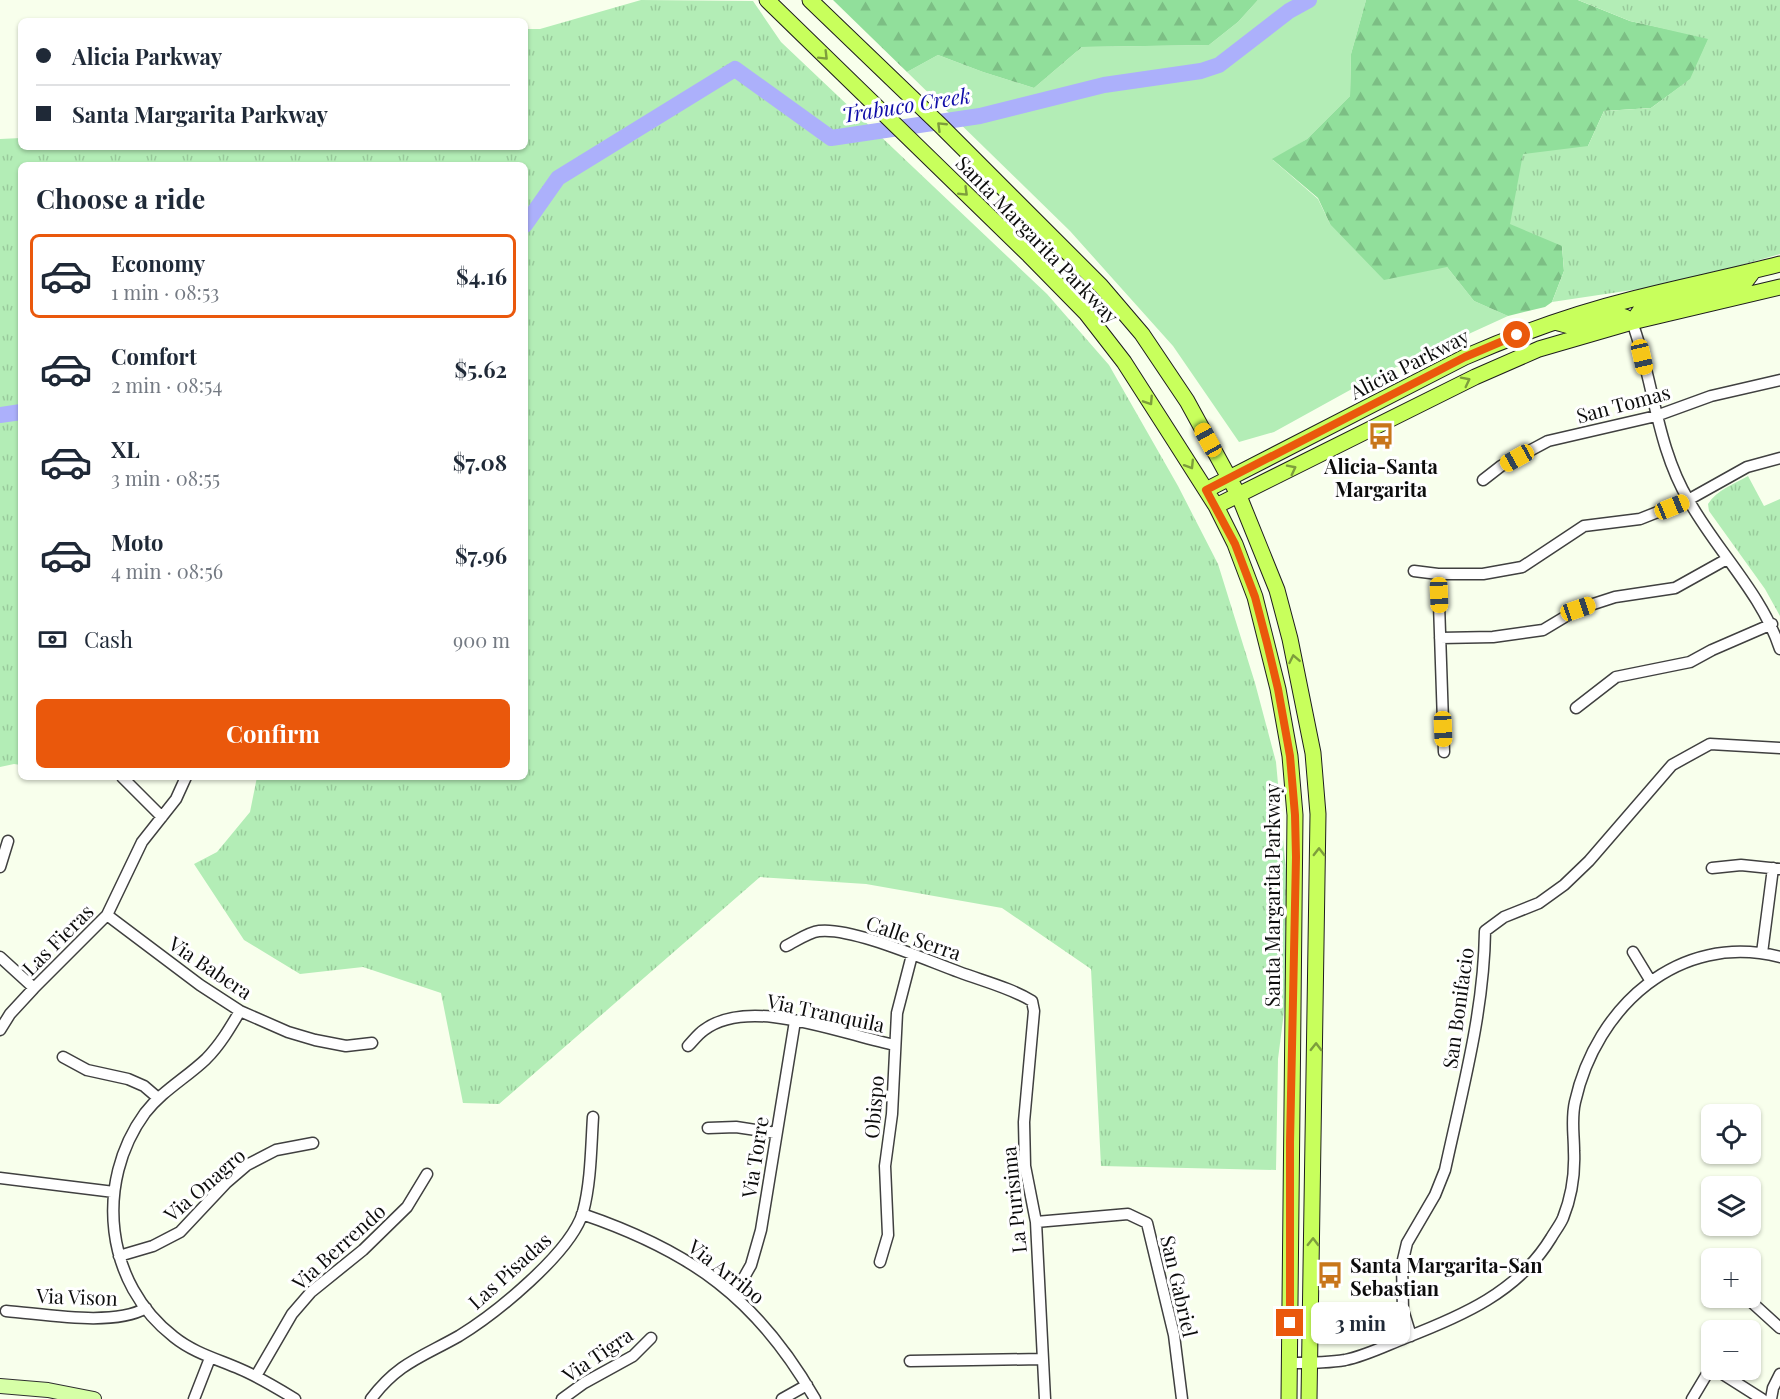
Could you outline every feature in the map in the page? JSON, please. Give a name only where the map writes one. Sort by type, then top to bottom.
[{"type":"main road","name":"Santa Margarita Parkway","points":[[767,0],[1086,313],[1124,362],[1216,506],[1235,544],[1255,597],[1278,689],[1291,768],[1295,815],[1289,1399]]},
{"type":"main road","name":"Santa Margarita Parkway","points":[[810,0],[1101,285],[1142,334],[1187,401],[1230,478],[1257,536],[1277,590],[1290,639],[1313,753],[1318,814],[1309,1399]]},
{"type":"main road","name":"Alicia Parkway","points":[[1206,490],[1465,357],[1522,333],[1627,300],[1780,264]]},
{"type":"main road","points":[[1632,322],[1640,311],[1648,307],[1734,287],[1746,281],[1754,271]]},
{"type":"main road","points":[[1216,506],[1474,376],[1539,349],[1632,322],[1780,286]]},
{"type":"main road","points":[[1555,322],[1577,327],[1618,315],[1632,322]]},
{"type":"main road","points":[[0,1386],[48,1390],[94,1399]]},
{"type":"street","points":[[1632,322],[1638,337],[1656,416],[1672,464],[1688,500],[1772,624],[1780,649]]},
{"type":"street","name":"San Tomas","points":[[1483,480],[1502,466],[1548,441],[1656,416],[1711,396],[1780,380]]},
{"type":"street","points":[[1414,571],[1438,574],[1483,574],[1522,567],[1584,526],[1640,519],[1688,500],[1747,467],[1780,458]]},
{"type":"street","points":[[1440,638],[1493,637],[1543,630],[1578,609],[1615,597],[1675,588],[1727,559]]},
{"type":"street","points":[[1438,574],[1444,752]]},
{"type":"street","points":[[1576,708],[1616,677],[1690,662],[1772,624]]},
{"type":"street","name":"San Bonifacio","points":[[1411,1336],[1403,1310],[1402,1264],[1407,1243],[1435,1195],[1445,1170],[1479,1006],[1484,969],[1485,931],[1504,917],[1539,903],[1564,885],[1589,861],[1672,765],[1710,744],[1780,748]]},
{"type":"street","points":[[125,780],[162,816]]},
{"type":"street","name":"Las Fieras","points":[[0,1030],[10,1014],[34,988],[107,915],[142,842],[176,799],[185,780]]},
{"type":"street","points":[[0,867],[8,841]]},
{"type":"street","points":[[1712,868],[1741,865],[1776,868],[1762,953]]},
{"type":"street","name":"Via Babera","points":[[107,915],[200,986],[240,1011],[288,1032],[315,1040],[346,1046],[372,1043]]},
{"type":"street","name":"Calle Serra","points":[[786,945],[818,931],[841,932],[862,937],[1029,999]]},
{"type":"street","points":[[1633,952],[1650,980]]},
{"type":"street","points":[[1290,1363],[1355,1358],[1483,1304],[1513,1283],[1542,1253],[1563,1219],[1573,1181],[1572,1129],[1575,1102],[1584,1072],[1599,1038],[1615,1014],[1650,980],[1675,967],[1708,955],[1734,952],[1762,953],[1780,957]]},
{"type":"street","name":"Obispo","points":[[880,1262],[888,1235],[885,1166],[892,1114],[897,1013],[912,955]]},
{"type":"street","points":[[0,957],[34,988]]},
{"type":"street","name":"La Purisima","points":[[1029,999],[1032,1001],[1034,1011],[1024,1122],[1025,1166],[1036,1222],[1045,1399]]},
{"type":"street","points":[[240,1011],[224,1038],[208,1057],[158,1098],[135,1128],[120,1161],[114,1192],[113,1229],[119,1256],[133,1289],[146,1308],[173,1337],[192,1350],[256,1376],[296,1399]]},
{"type":"street","name":"Via Tranquila","points":[[688,1046],[704,1029],[719,1022],[741,1016],[761,1015],[795,1020],[895,1045]]},
{"type":"street","name":"Via Torre","points":[[734,1295],[751,1265],[761,1230],[795,1020]]},
{"type":"street","points":[[63,1057],[87,1070],[128,1079],[144,1086],[158,1098]]},
{"type":"street","name":"Las Pisadas","points":[[371,1399],[383,1383],[402,1366],[474,1327],[546,1267],[561,1250],[575,1231],[586,1199],[593,1117]]},
{"type":"street","points":[[708,1128],[736,1127],[776,1133]]},
{"type":"street","name":"Via Onagro","points":[[119,1256],[153,1246],[180,1232],[226,1183],[247,1165],[276,1149],[313,1143]]},
{"type":"street","name":"Via Berrendo","points":[[256,1376],[292,1314],[311,1292],[363,1250],[407,1207],[427,1174]]},
{"type":"street","points":[[0,1178],[114,1192]]},
{"type":"street","name":"Via Arribo","points":[[582,1214],[652,1241],[683,1258],[734,1295],[751,1310],[782,1347],[815,1399]]},
{"type":"street","name":"San Gabriel","points":[[1036,1222],[1128,1214],[1147,1223],[1174,1335],[1182,1399]]},
{"type":"street","name":"Via Vison","points":[[6,1311],[107,1319],[135,1314],[146,1308]]},
{"type":"street","points":[[1758,1308],[1780,1328]]},
{"type":"street","name":"Via Tigra","points":[[562,1399],[584,1383],[633,1356],[651,1338]]},
{"type":"street","points":[[194,1399],[210,1358]]},
{"type":"street","points":[[910,1361],[1042,1359]]},
{"type":"street","points":[[1692,1399],[1707,1374],[1714,1371],[1762,1399]]},
{"type":"street","points":[[1771,1399],[1773,1388],[1780,1374]]},
{"type":"street","points":[[782,1399],[807,1385]]},
{"type":"green space","points":[[641,0],[753,1],[781,42],[1047,294],[1109,365],[1178,486],[1218,564],[1255,683],[1276,762],[1286,871],[1285,1004],[1278,1059],[1276,1170],[1101,1166],[1091,969],[1002,908],[866,884],[760,877],[499,1104],[463,1103],[441,993],[363,967],[300,974],[244,940],[194,864],[217,852],[250,812],[256,780],[528,780],[528,162],[18,162],[18,765],[0,767],[0,139],[18,138],[18,150],[528,150],[528,29],[540,29]]},
{"type":"green space","points":[[833,0],[1258,0],[1238,22],[1209,45],[1082,47],[1034,88],[938,55],[907,72]]},
{"type":"green space","points":[[1258,0],[1366,0],[1351,54],[1350,96],[1307,139],[1273,160],[1318,199],[1330,224],[1447,267],[1474,301],[1508,316],[1370,379],[1274,432],[1239,442],[1173,346],[1070,231],[907,72],[938,55],[1034,88],[1082,47],[1209,45],[1238,22]]},
{"type":"green space","points":[[1366,0],[1578,0],[1630,21],[1709,38],[1691,79],[1651,108],[1604,111],[1588,146],[1562,246],[1564,271],[1552,302],[1545,307],[1508,316],[1474,301],[1447,267],[1384,280],[1330,224],[1318,198],[1272,159],[1307,139],[1350,96],[1351,54]]},
{"type":"green space","points":[[1578,0],[1780,0],[1780,254],[1679,283],[1552,302],[1564,271],[1562,246],[1510,224],[1523,154],[1588,146],[1604,111],[1651,108],[1690,79],[1708,39],[1630,21]]},
{"type":"green space","points":[[1748,476],[1764,506],[1780,499],[1780,616],[1765,589],[1709,511],[1708,504],[1716,495]]},
{"type":"waterway","name":"Trabuco Creek","points":[[528,221],[558,178],[735,69],[831,138],[980,116],[1104,85],[1201,71],[1219,65],[1289,11],[1309,0]]},
{"type":"waterway","name":"Trabuco Creek","points":[[0,415],[18,412]]},
{"type":"place","name":"Alicia-Santa Margarita","points":[[1381,436]]},
{"type":"place","name":"Santa Margarita-San Sebastian","points":[[1330,1275]]},
{"type":"route","points":[[1290,1323],[1290,1142],[1296,857],[1290,756],[1278,689],[1255,597],[1235,544],[1206,490],[1465,357],[1517,335]]}]
